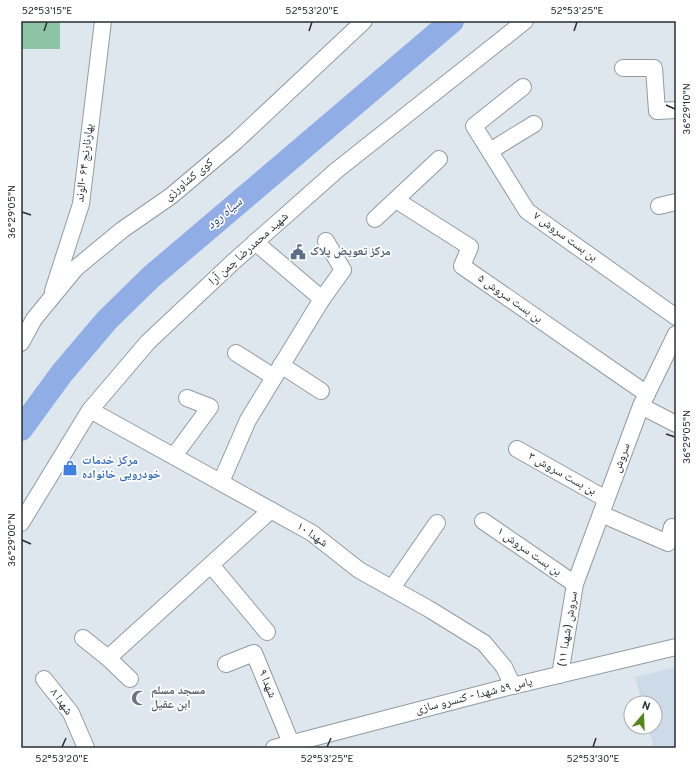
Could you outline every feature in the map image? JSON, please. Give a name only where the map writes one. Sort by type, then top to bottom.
[{"type":"street","name":"بهارنارنج ۶۴ -الوند","points":[[50,300],[81,204],[103,21]]},
{"type":"street","name":"کوی کشاورزی","points":[[21,343],[34,319],[76,268],[122,230],[171,196],[235,142],[364,21]]},
{"type":"street","name":"شهید محمدرضا چمن آرا","points":[[21,523],[90,410],[148,342],[255,242],[337,170],[525,21]]},
{"type":"street","points":[[623,68],[654,68],[657,111],[676,110]]},
{"type":"street","name":"بن بست سروش ۷","points":[[523,87],[474,126],[528,211],[676,317]]},
{"type":"street","points":[[490,151],[534,124]]},
{"type":"street","points":[[375,219],[439,159]]},
{"type":"street","name":"بن بست سروش ۵","points":[[396,200],[470,247],[462,266],[644,400]]},
{"type":"street","points":[[659,206],[676,202]]},
{"type":"street","points":[[221,482],[248,420],[322,299],[343,270],[326,241]]},
{"type":"street","points":[[255,242],[322,299]]},
{"type":"street","name":"سروش","points":[[575,584],[644,400],[674,345]]},
{"type":"street","points":[[236,353],[322,391]]},
{"type":"street","points":[[174,456],[210,407],[187,398]]},
{"type":"street","points":[[644,400],[676,424]]},
{"type":"street","name":"شهدا ۱۰","points":[[90,410],[312,533],[360,570],[429,609],[484,643],[504,667],[513,686]]},
{"type":"street","name":"بن بست سروش ۳","points":[[517,449],[606,499]]},
{"type":"street","points":[[108,658],[271,510]]},
{"type":"street","points":[[601,514],[668,543],[672,527]]},
{"type":"street","name":"بن بست سروش ۱","points":[[483,521],[575,584]]},
{"type":"street","points":[[392,588],[437,522]]},
{"type":"street","points":[[211,565],[267,632]]},
{"type":"street","name":"سروش (شهدا ۱۱)","points":[[560,675],[575,584]]},
{"type":"street","points":[[83,638],[108,658],[130,679]]},
{"type":"street","name":"یاس ۵۹ شهدا - کنسرو سازی","points":[[274,748],[513,686],[676,647]]},
{"type":"street","name":"شهدا ۹","points":[[226,664],[254,653],[291,744]]},
{"type":"street","name":"شهدا ۸","points":[[44,679],[71,713],[86,748]]},
{"type":"shaded area","points":[[676,667],[676,748],[654,748],[650,735],[663,735],[663,695],[640,695],[635,677]]},
{"type":"green space","points":[[21,21],[60,21],[60,49],[21,49]]},
{"type":"waterway","name":"سیاه رود","points":[[21,429],[62,373],[107,320],[151,277],[452,21]]},
{"type":"place","name":"مرکز تعویض پلاک","points":[[298,252]]},
{"type":"place","name":"مرکز خدمات خودرویی خانواده","points":[[70,468]]},
{"type":"place","name":"مسجد مسلم ابن عقیل","points":[[139,698]]}]
